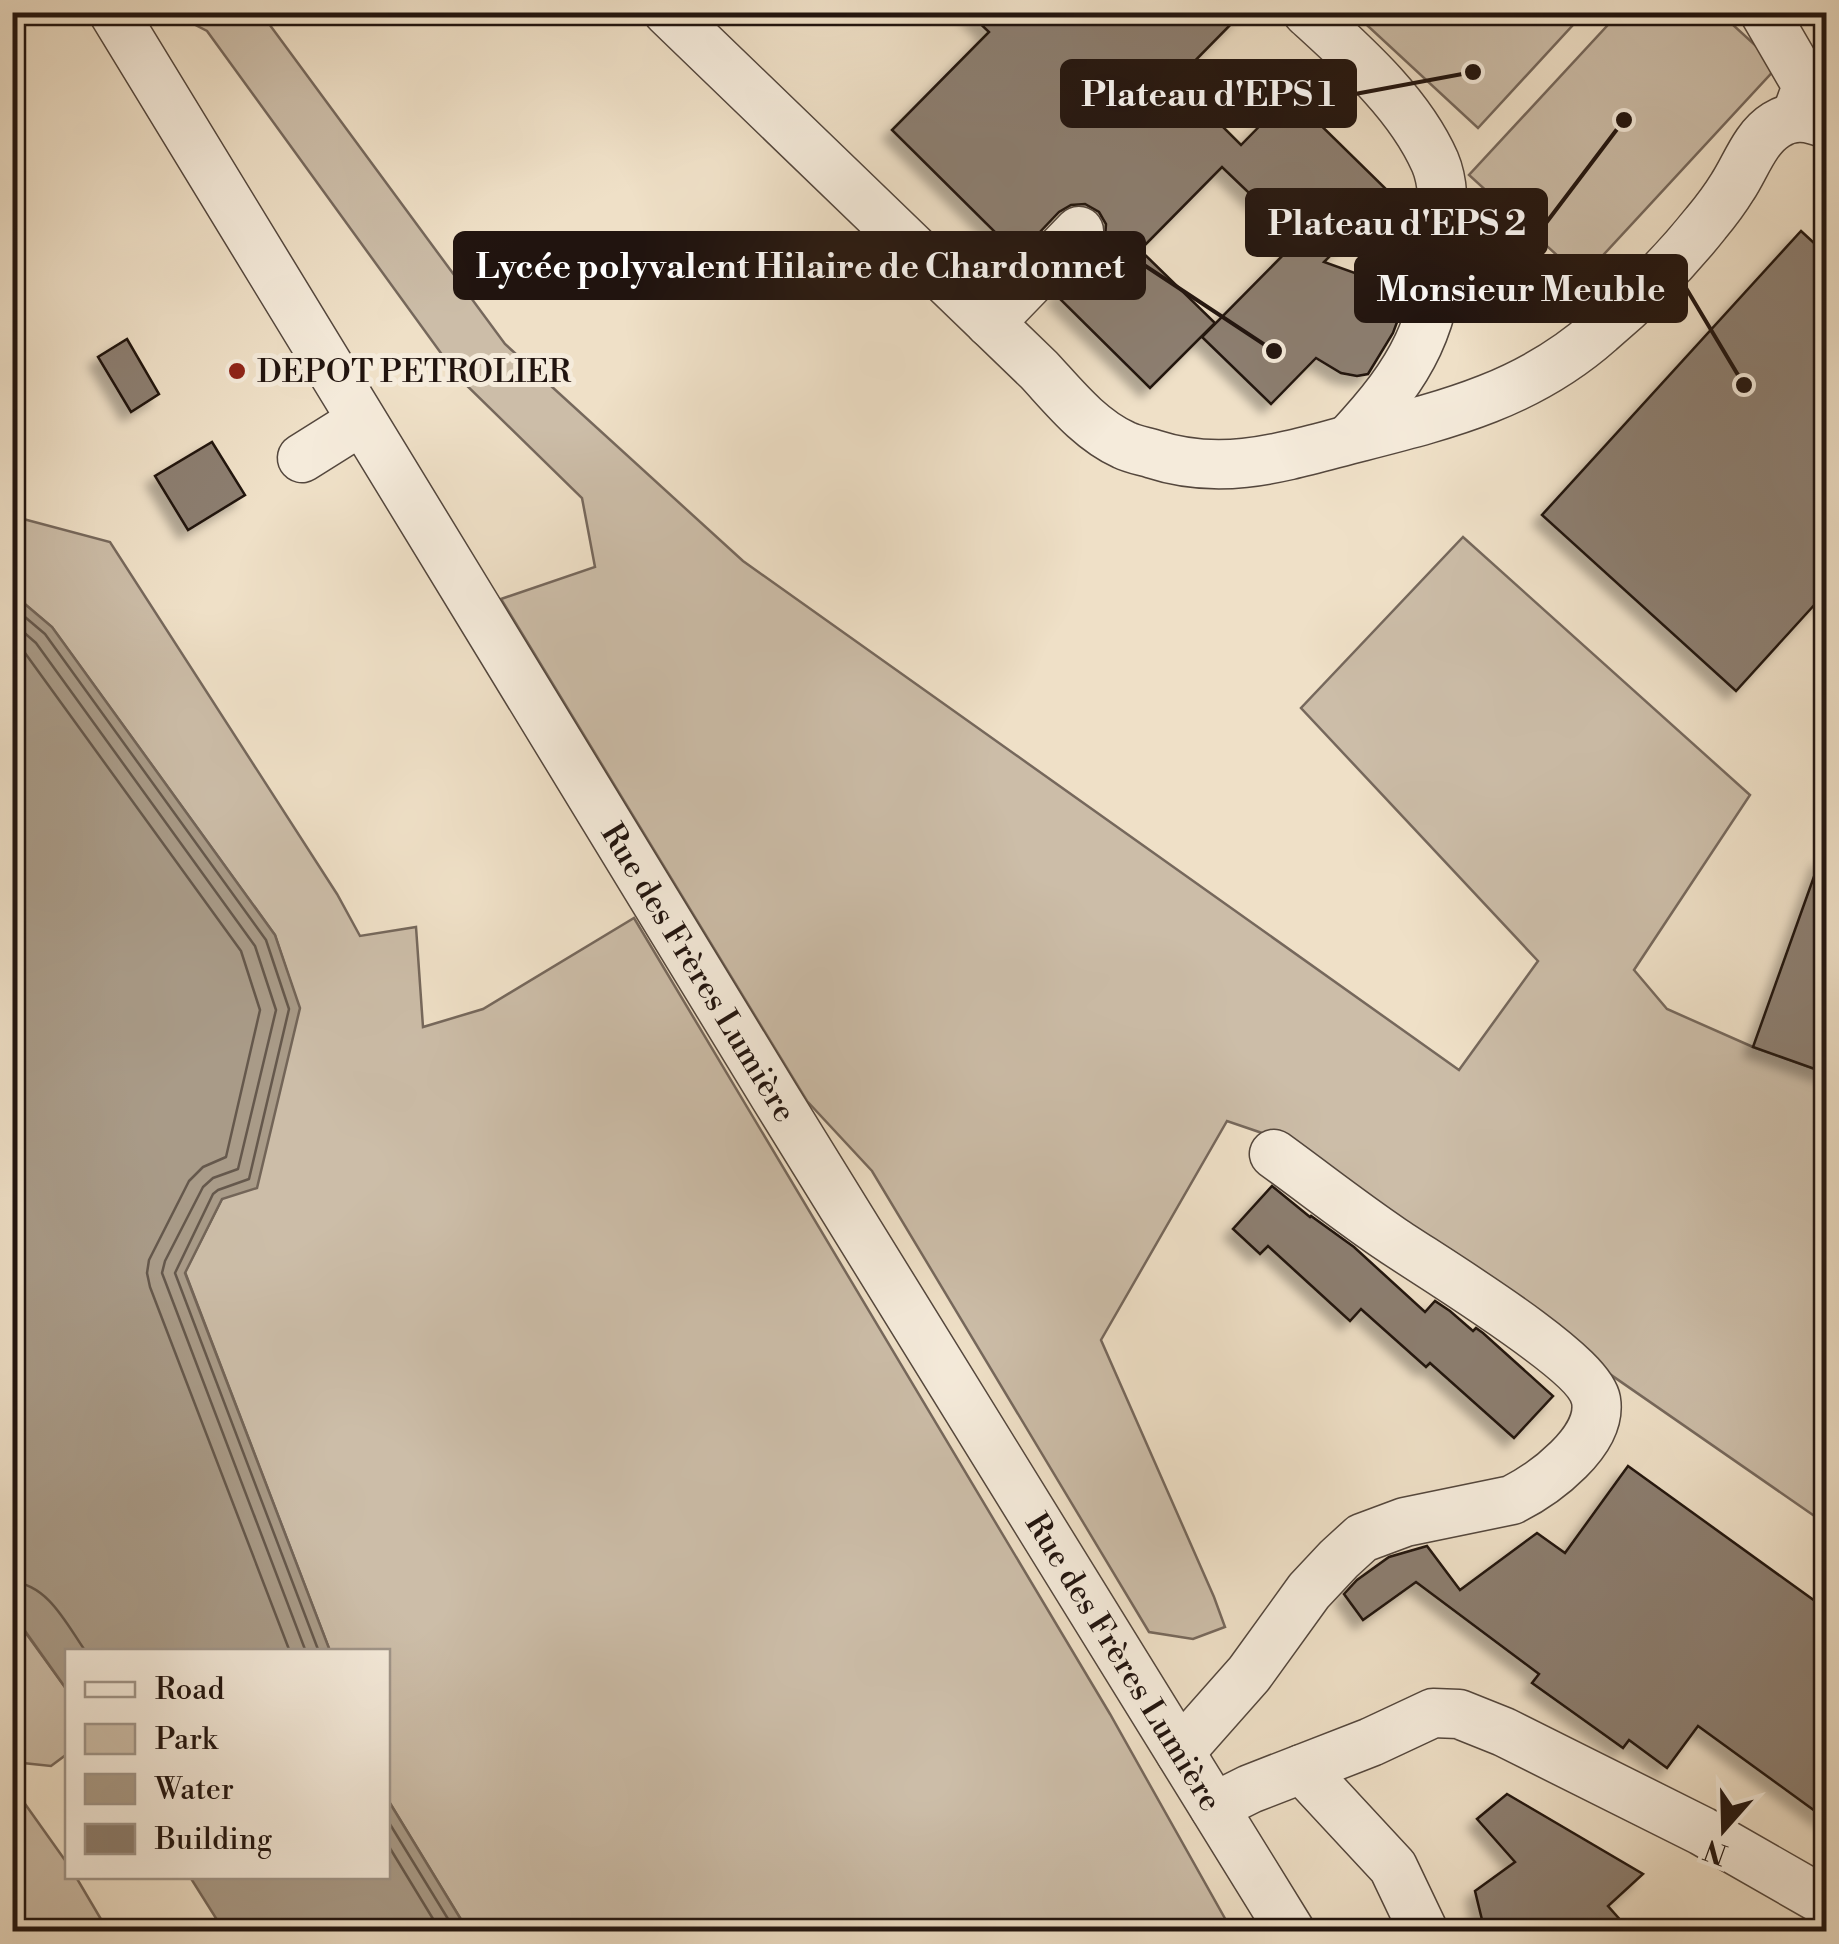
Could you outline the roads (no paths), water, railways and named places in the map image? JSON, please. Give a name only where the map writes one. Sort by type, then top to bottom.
[{"type":"street","name":"Rue des Frères Lumière","points":[[113,12],[1290,1932]]},
{"type":"street","points":[[668,12],[1039,370],[1081,416],[1123,445],[1176,462],[1225,466],[1284,458],[1458,411],[1555,368],[1600,331],[1669,265],[1707,222],[1754,149],[1774,126],[1811,120],[1807,86],[1764,12]]},
{"type":"street","points":[[1307,12],[1383,86],[1416,128],[1437,165],[1444,202],[1436,296],[1424,332],[1396,384],[1349,440]]},
{"type":"street","points":[[990,324],[1079,231]]},
{"type":"street","points":[[302,458],[361,421]]},
{"type":"street","points":[[1180,1752],[1248,1674],[1310,1591],[1362,1538],[1405,1522],[1512,1500],[1560,1468],[1582,1446],[1593,1425],[1596,1400],[1588,1383],[1566,1360],[1274,1154]]},
{"type":"street","points":[[1214,1807],[1433,1713],[1459,1714],[1504,1732],[1702,1831],[1826,1902]]},
{"type":"street","points":[[1302,1768],[1394,1867],[1424,1932]]},
{"type":"water","points":[[13,594],[52,627],[275,935],[300,1008],[257,1188],[222,1199],[185,1273],[329,1649],[65,1649],[65,1687],[13,1614]]},
{"type":"water","points":[[390,1803],[468,1931],[224,1931],[191,1879],[390,1879]]},
{"type":"place","name":"Plateau d'EPS 1","points":[[1473,72]]},
{"type":"place","name":"Plateau d'EPS 2","points":[[1624,120]]},
{"type":"place","name":"Lycée polyvalent Hilaire de Chardonnet","points":[[1274,351]]},
{"type":"place","name":"DEPOT PETROLIER","points":[[237,371]]},
{"type":"place","name":"Monsieur Meuble","points":[[1744,385]]}]
